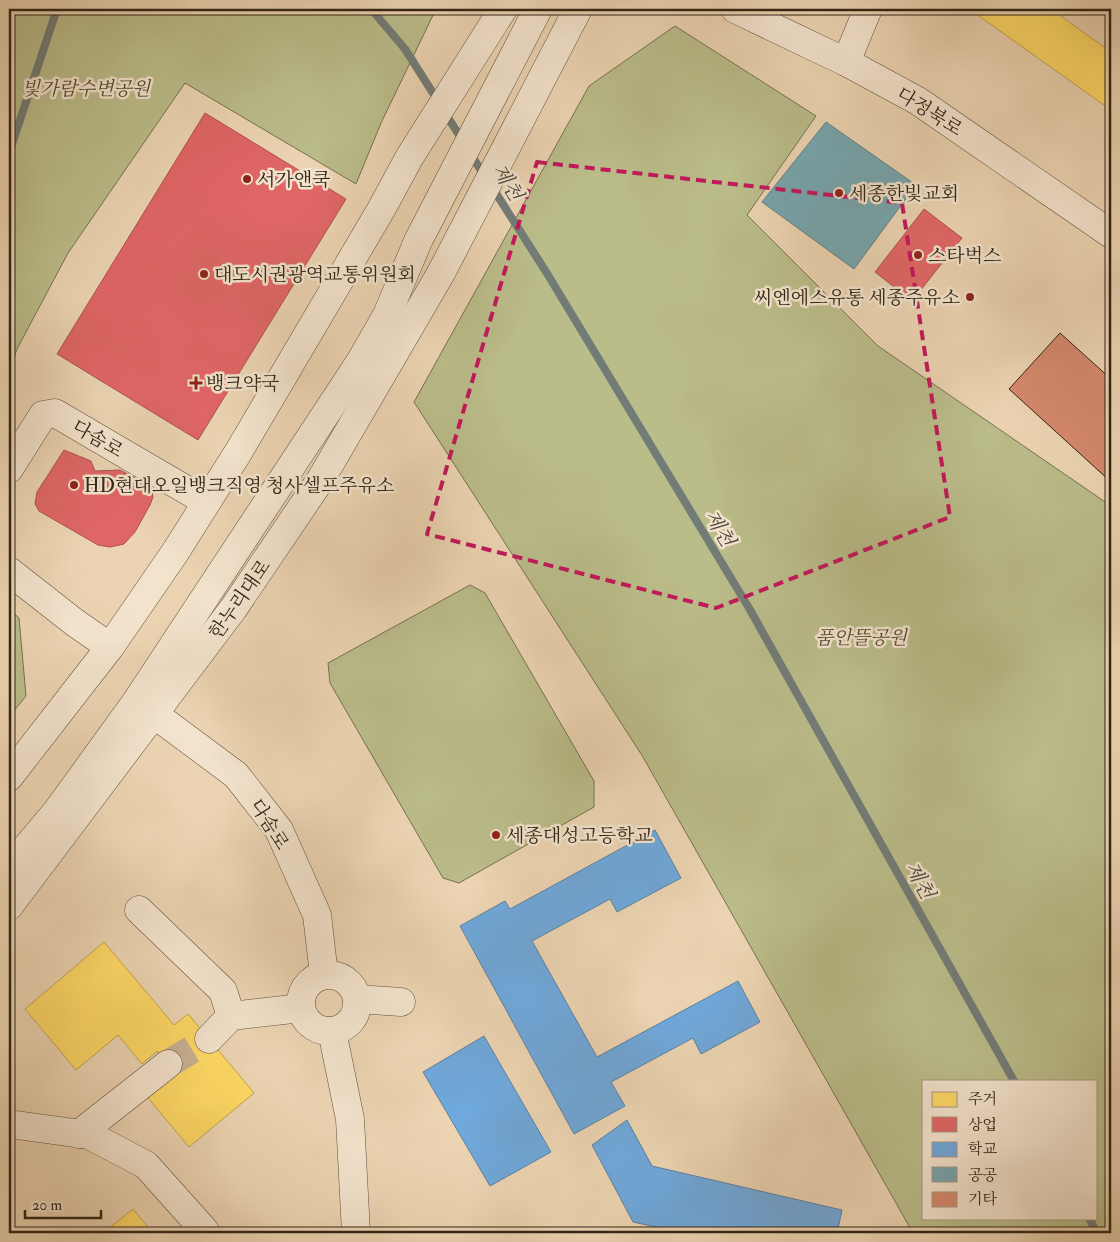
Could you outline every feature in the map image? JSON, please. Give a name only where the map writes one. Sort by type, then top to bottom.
[{"type":"street","points":[[9,777],[110,647],[176,551],[239,451],[382,208],[409,158],[503,9]]},
{"type":"street","name":"한누리대로","points":[[9,906],[234,610],[321,479],[441,273],[578,9]]},
{"type":"street","name":"다정북로","points":[[736,9],[846,62],[918,101],[1111,234]]},
{"type":"street","points":[[846,62],[868,9]]},
{"type":"street","points":[[9,868],[57,811],[136,702],[373,339],[387,315],[418,241],[533,20]]},
{"type":"street","name":"다솜로","points":[[9,469],[43,415],[55,413],[206,502]]},
{"type":"street","points":[[9,571],[74,622],[110,647]]},
{"type":"street","name":"다솜로","points":[[154,714],[236,774],[279,830],[317,916],[324,975]]},
{"type":"street","points":[[139,910],[222,991],[231,1016]]},
{"type":"street","points":[[334,974],[350,983],[357,999],[357,1008],[348,1024],[332,1031],[314,1027],[306,1020],[301,1008],[302,992],[307,984],[315,978],[324,975],[334,974]]},
{"type":"street","points":[[357,999],[401,1002]]},
{"type":"street","points":[[209,1039],[231,1016],[301,1008]]},
{"type":"street","points":[[332,1031],[350,1119],[356,1233]]},
{"type":"street","points":[[79,1134],[168,1064]]},
{"type":"street","points":[[9,1124],[89,1135],[146,1165],[206,1231]]},
{"type":"highlighted area","points":[[537,162],[902,203],[950,517],[716,608],[427,534]]},
{"type":"green space","name":"빛가람수변공원","points":[[9,9],[436,9],[381,123],[356,184],[185,83],[68,253],[17,349],[9,372]]},
{"type":"green space","name":"품안뜰공원","points":[[675,26],[816,116],[747,215],[878,346],[1111,506],[1111,1233],[913,1233],[643,757],[414,402],[589,86]]},
{"type":"green space","points":[[470,585],[485,593],[594,781],[594,807],[459,883],[443,878],[330,683],[328,663]]},
{"type":"green space","points":[[9,609],[19,618],[26,696],[9,717]]},
{"type":"building: 주거","points":[[969,9],[1051,9],[1111,52],[1111,110]]},
{"type":"building: 주거","points":[[104,942],[174,1025],[188,1014],[254,1093],[189,1147],[148,1098],[177,1074],[157,1051],[142,1064],[118,1035],[76,1070],[25,1009]]},
{"type":"building: 주거","points":[[133,1209],[153,1233],[103,1233]]},
{"type":"building: 상업","points":[[205,113],[346,199],[198,440],[57,354]]},
{"type":"building: 상업","name":"스타벅스","points":[[924,209],[962,238],[912,301],[875,272]]},
{"type":"building: 상업","points":[[64,450],[91,461],[95,471],[120,470],[151,486],[153,497],[150,505],[135,532],[124,544],[110,547],[98,545],[39,511],[35,504],[37,492]]},
{"type":"building: 학교","points":[[655,830],[681,878],[617,912],[610,899],[532,941],[597,1057],[738,981],[760,1022],[701,1054],[693,1038],[611,1082],[625,1106],[574,1134],[460,926],[505,901],[510,909]]},
{"type":"building: 학교","points":[[484,1036],[551,1152],[490,1186],[423,1072]]},
{"type":"building: 학교","points":[[627,1120],[652,1166],[842,1210],[838,1229],[841,1233],[683,1233],[633,1222],[592,1145]]},
{"type":"building: 공공","name":"세종한빛교회","points":[[826,122],[916,185],[854,269],[762,202]]},
{"type":"building: 기타","points":[[1060,333],[1111,379],[1111,482],[1009,389]]},
{"type":"waterway","points":[[9,153],[57,9]]},
{"type":"waterway","name":"제천","points":[[371,9],[405,49],[438,101]]},
{"type":"waterway","name":"제천","points":[[445,113],[463,141]]},
{"type":"waterway","name":"제천","points":[[470,153],[484,175]]},
{"type":"waterway","name":"제천","points":[[492,187],[548,275],[749,608],[1013,1080]]},
{"type":"waterway","name":"제천","points":[[1090,1220],[1097,1233]]},
{"type":"tunnel","points":[[168,1064],[209,1039]]},
{"type":"place","name":"서가앤쿡","points":[[247,179]]},
{"type":"place","name":"세종한빛교회","points":[[839,193]]},
{"type":"place","name":"스타벅스","points":[[918,255]]},
{"type":"place","name":"대도시권광역교통위원회","points":[[204,274]]},
{"type":"place","name":"씨엔에스유통 세종주유소","points":[[970,297]]},
{"type":"place","name":"뱅크약국","points":[[196,383]]},
{"type":"place","name":"HD현대오일뱅크직영 청사셀프주유소","points":[[74,485]]},
{"type":"place","name":"세종대성고등학교","points":[[496,835]]}]
